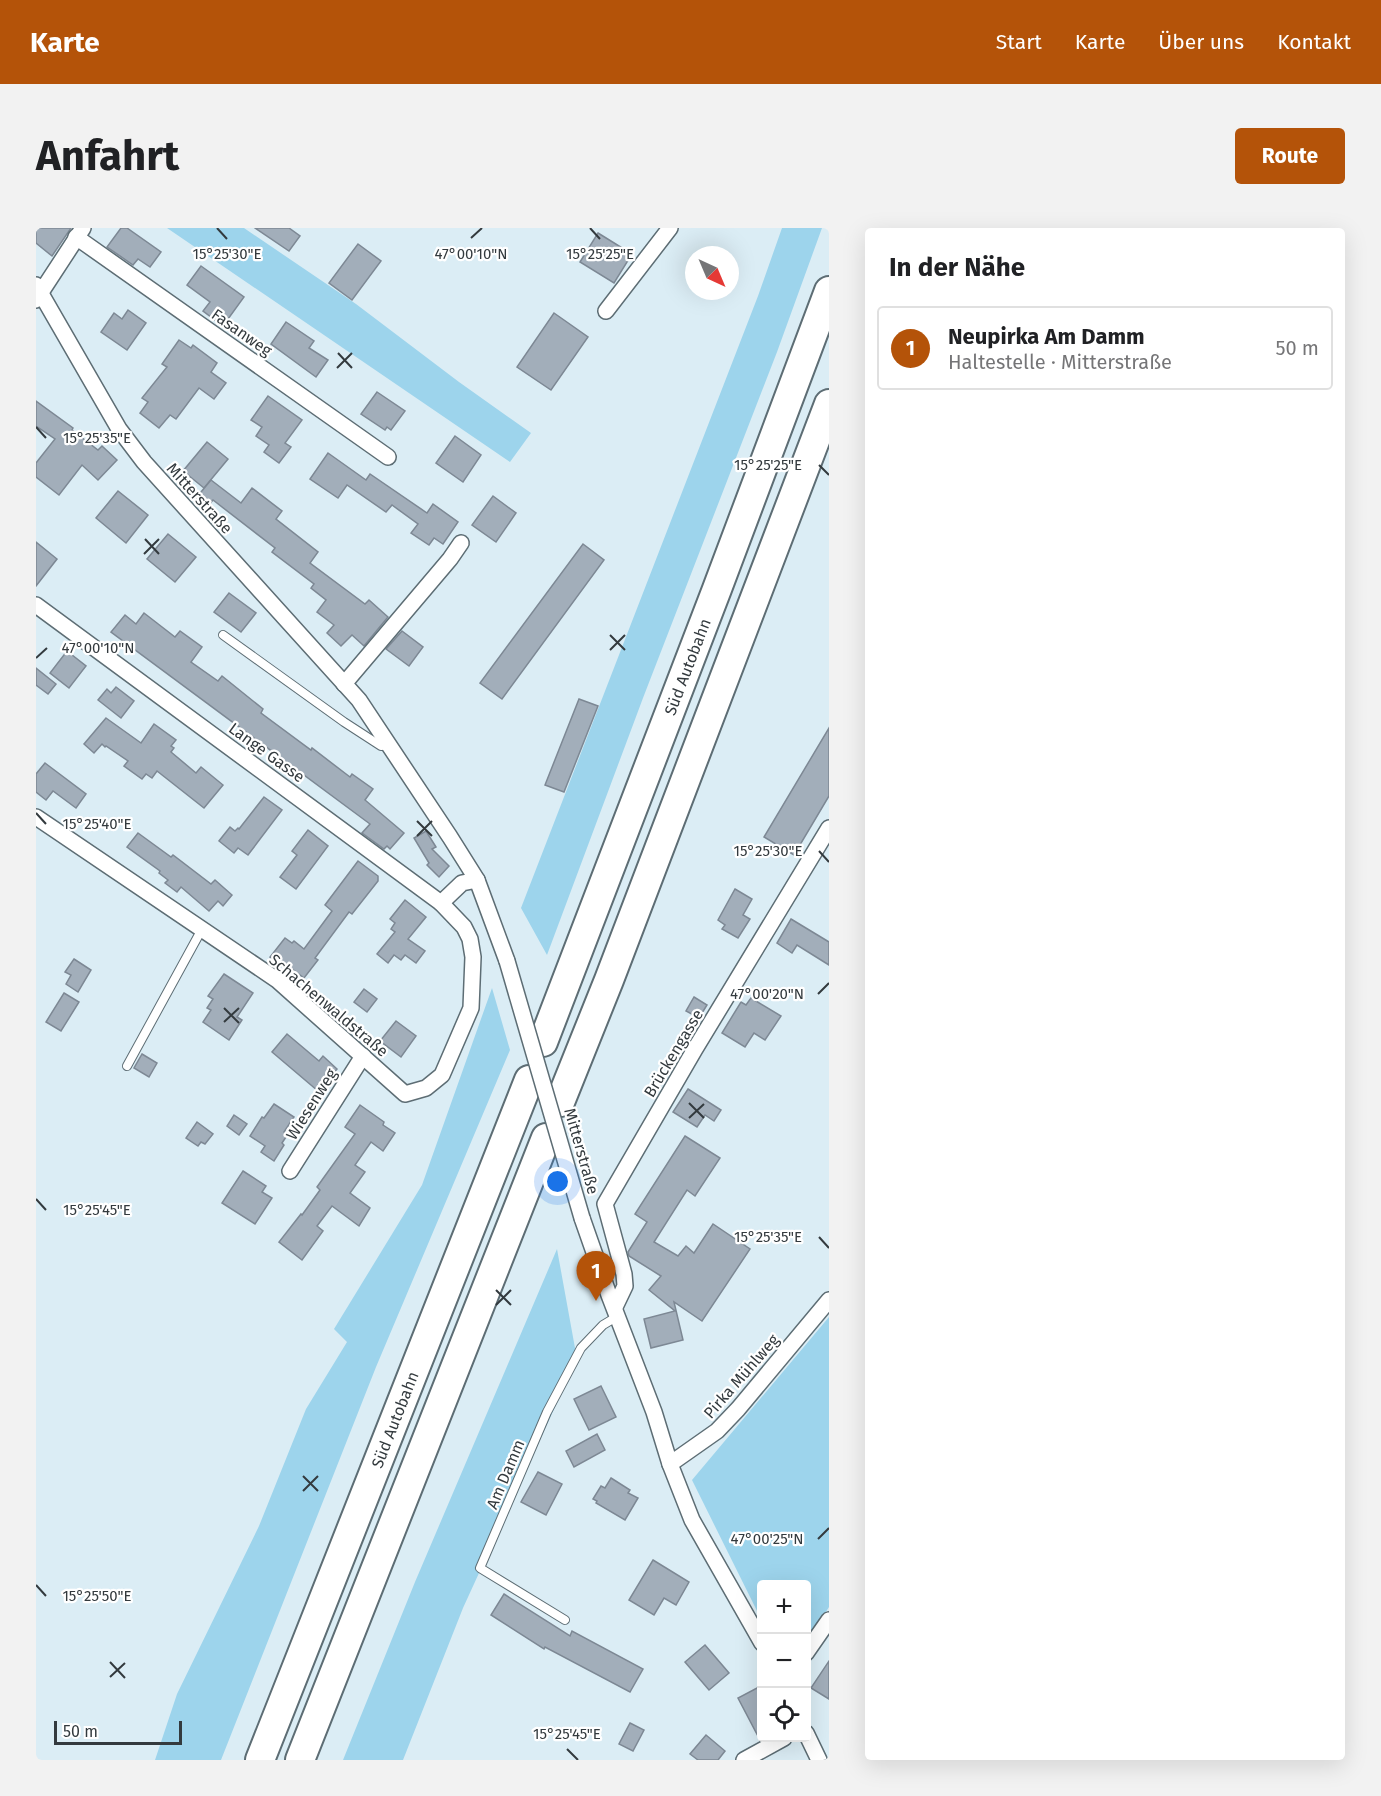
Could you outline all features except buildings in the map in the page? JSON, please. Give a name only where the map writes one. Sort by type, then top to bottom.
[{"type":"highway","name":"Süd Autobahn","points":[[543,1042],[705,622],[829,291]]},
{"type":"highway","points":[[560,1102],[609,980],[829,404]]},
{"type":"highway","name":"Süd Autobahn","points":[[260,1760],[529,1080]]},
{"type":"highway","points":[[300,1760],[546,1138]]},
{"type":"street","points":[[606,311],[670,228]]},
{"type":"street","points":[[38,293],[79,233]]},
{"type":"street","name":"Fasanweg","points":[[79,233],[388,457]]},
{"type":"street","name":"Mitterstraße","points":[[38,293],[119,429],[144,462],[359,700],[477,880],[507,961],[582,1218],[654,1412],[670,1464],[692,1520],[757,1634]]},
{"type":"street","points":[[344,684],[450,560],[461,543]]},
{"type":"street","name":"Lange Gasse","points":[[36,605],[441,903]]},
{"type":"street","name":"Schachenwaldstraße","points":[[36,817],[277,980],[405,1094],[426,1088],[442,1075],[471,1008],[473,957],[470,939],[464,927],[441,903]]},
{"type":"street","name":"Brückengasse","points":[[616,1312],[625,1286],[624,1274],[605,1204],[829,828]]},
{"type":"street","points":[[441,903],[462,883],[477,880]]},
{"type":"street","name":"Wiesenweg","points":[[290,1172],[363,1056]]},
{"type":"street","name":"Pirka Mühlweg","points":[[670,1464],[717,1431],[829,1300]]},
{"type":"street","points":[[811,1647],[829,1620]]},
{"type":"street","points":[[744,1760],[775,1742]]},
{"type":"street","points":[[811,1742],[819,1760]]},
{"type":"lane","points":[[223,635],[344,722],[381,746],[389,745]]},
{"type":"lane","points":[[128,1066],[202,929]]},
{"type":"lane","name":"Am Damm","points":[[565,1620],[480,1568],[546,1412],[581,1348],[616,1312]]},
{"type":"shaded area","points":[[167,228],[244,228],[356,304],[531,433],[510,462]]},
{"type":"shaded area","points":[[782,228],[822,228],[547,955],[521,908],[758,296]]},
{"type":"shaded area","points":[[492,988],[510,1050],[376,1367],[221,1760],[155,1760],[177,1694],[259,1526],[306,1409],[347,1342],[334,1329],[422,1185]]},
{"type":"shaded area","points":[[557,1249],[577,1359],[463,1608],[403,1760],[343,1760],[415,1582]]},
{"type":"shaded area","points":[[829,1317],[829,1607],[811,1635],[811,1580],[757,1580],[757,1611],[692,1480]]},
{"type":"place","name":"Neupirka Am Damm","points":[[596,1301]]}]
